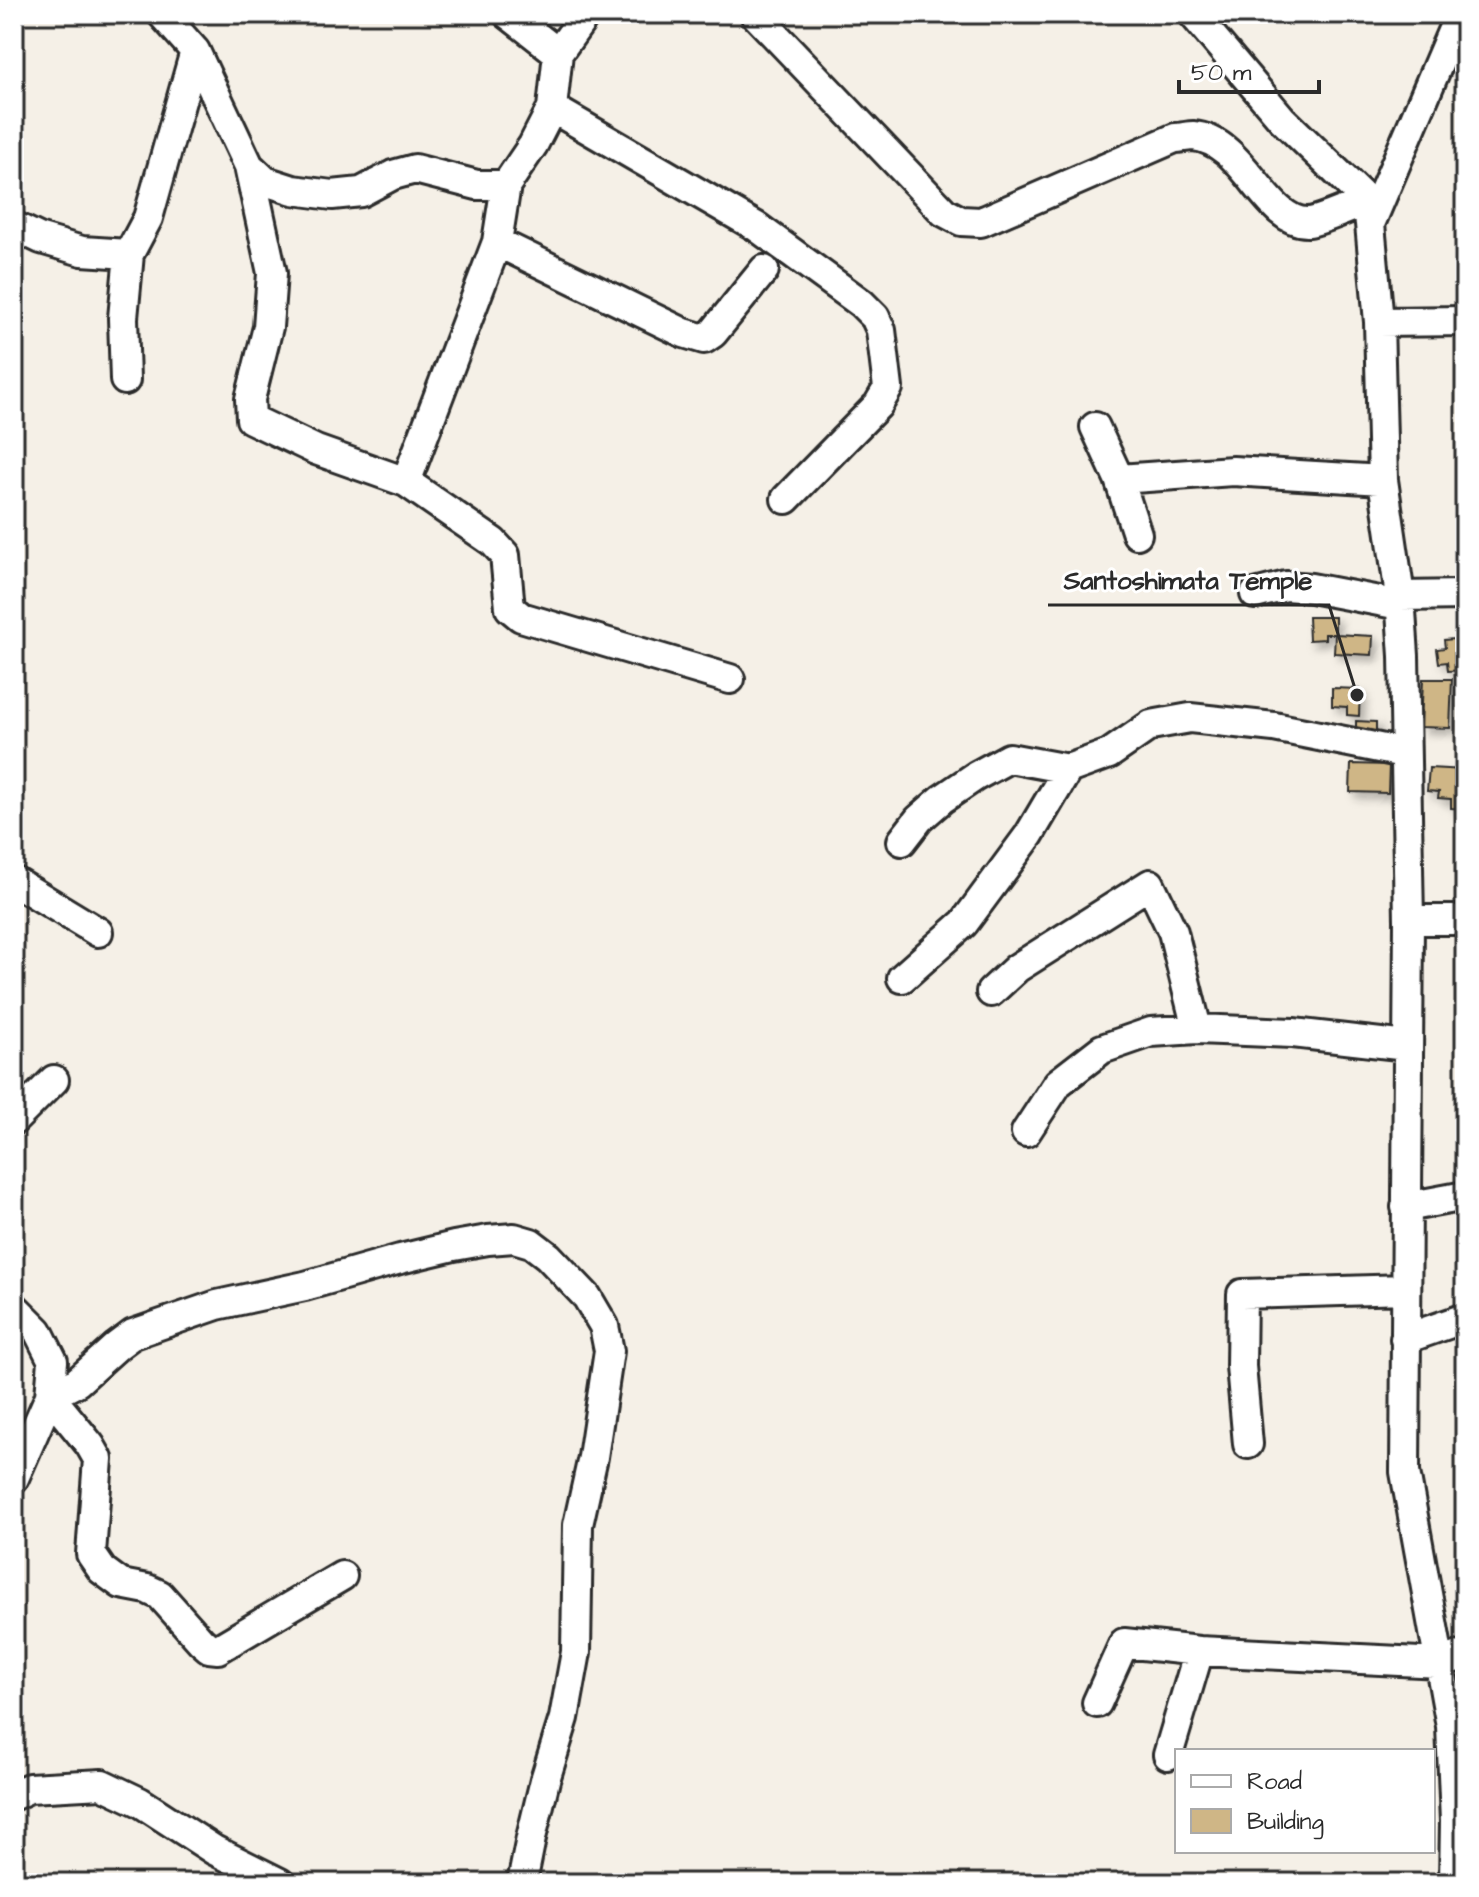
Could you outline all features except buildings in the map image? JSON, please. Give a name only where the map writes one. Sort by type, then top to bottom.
[{"type":"street","points":[[162,14],[195,51],[249,166],[272,273],[268,327],[250,399],[251,419],[316,450],[406,482],[493,542],[505,555],[510,608],[521,617],[730,679]]},
{"type":"street","points":[[508,14],[558,53]]},
{"type":"street","points":[[406,482],[497,242],[506,185],[533,145],[552,108],[558,53],[586,14]]},
{"type":"street","points":[[755,14],[944,212],[961,221],[981,222],[1175,138],[1194,136],[1219,145],[1239,161],[1281,212],[1296,220],[1309,222],[1368,213]]},
{"type":"street","points":[[1193,14],[1282,119],[1368,213]]},
{"type":"street","points":[[1454,1883],[1459,1754],[1451,1726],[1453,1658],[1405,1472],[1409,920],[1404,656],[1400,600],[1383,480],[1379,322],[1368,213],[1462,14]]},
{"type":"street","points":[[125,380],[123,318],[129,254],[148,218],[195,51]]},
{"type":"street","points":[[552,108],[757,227],[861,303],[875,317],[881,330],[888,388],[878,405],[786,499]]},
{"type":"street","points":[[249,166],[265,181],[293,190],[332,195],[361,192],[393,175],[415,169],[477,185],[506,185]]},
{"type":"street","points":[[14,226],[41,239],[82,251],[129,254]]},
{"type":"street","points":[[497,242],[684,333],[704,339],[713,333],[764,270]]},
{"type":"street","points":[[1379,322],[1465,321]]},
{"type":"street","points":[[1095,427],[1119,479],[1137,534]]},
{"type":"street","points":[[1119,479],[1233,471],[1383,480]]},
{"type":"street","points":[[1255,594],[1286,586],[1400,600],[1465,595]]},
{"type":"street","points":[[902,841],[919,819],[942,799],[1009,758],[1068,769],[1109,754],[1151,725],[1190,718],[1274,727],[1404,753]]},
{"type":"street","points":[[902,978],[964,923],[1029,835],[1068,769]]},
{"type":"street","points":[[14,881],[98,932]]},
{"type":"street","points":[[991,992],[1017,968],[1150,884],[1173,932],[1197,1029]]},
{"type":"street","points":[[1409,920],[1465,920]]},
{"type":"street","points":[[1026,1132],[1058,1083],[1102,1049],[1151,1032],[1197,1029],[1293,1033],[1407,1046]]},
{"type":"street","points":[[14,1120],[54,1080]]},
{"type":"street","points":[[1406,1207],[1465,1196]]},
{"type":"street","points":[[50,1396],[77,1382],[133,1334],[217,1305],[488,1240],[514,1238],[531,1243],[548,1256],[587,1297],[604,1326],[609,1351],[593,1457],[578,1525],[576,1652],[564,1718],[541,1795],[522,1883]]},
{"type":"street","points":[[1248,1444],[1241,1366],[1242,1294],[1405,1289]]},
{"type":"street","points":[[14,1307],[38,1331],[53,1361],[50,1396],[14,1478]]},
{"type":"street","points":[[1405,1339],[1465,1318]]},
{"type":"street","points":[[50,1396],[98,1459],[91,1554],[102,1570],[121,1584],[160,1595],[209,1648],[218,1649],[342,1576]]},
{"type":"street","points":[[1097,1703],[1124,1643],[1199,1651],[1453,1658]]},
{"type":"street","points":[[1168,1755],[1199,1651]]},
{"type":"street","points":[[14,1795],[29,1788],[102,1784],[140,1802],[214,1850],[280,1883]]},
{"type":"place","name":"Santoshimata Temple","points":[[1357,695]]}]
